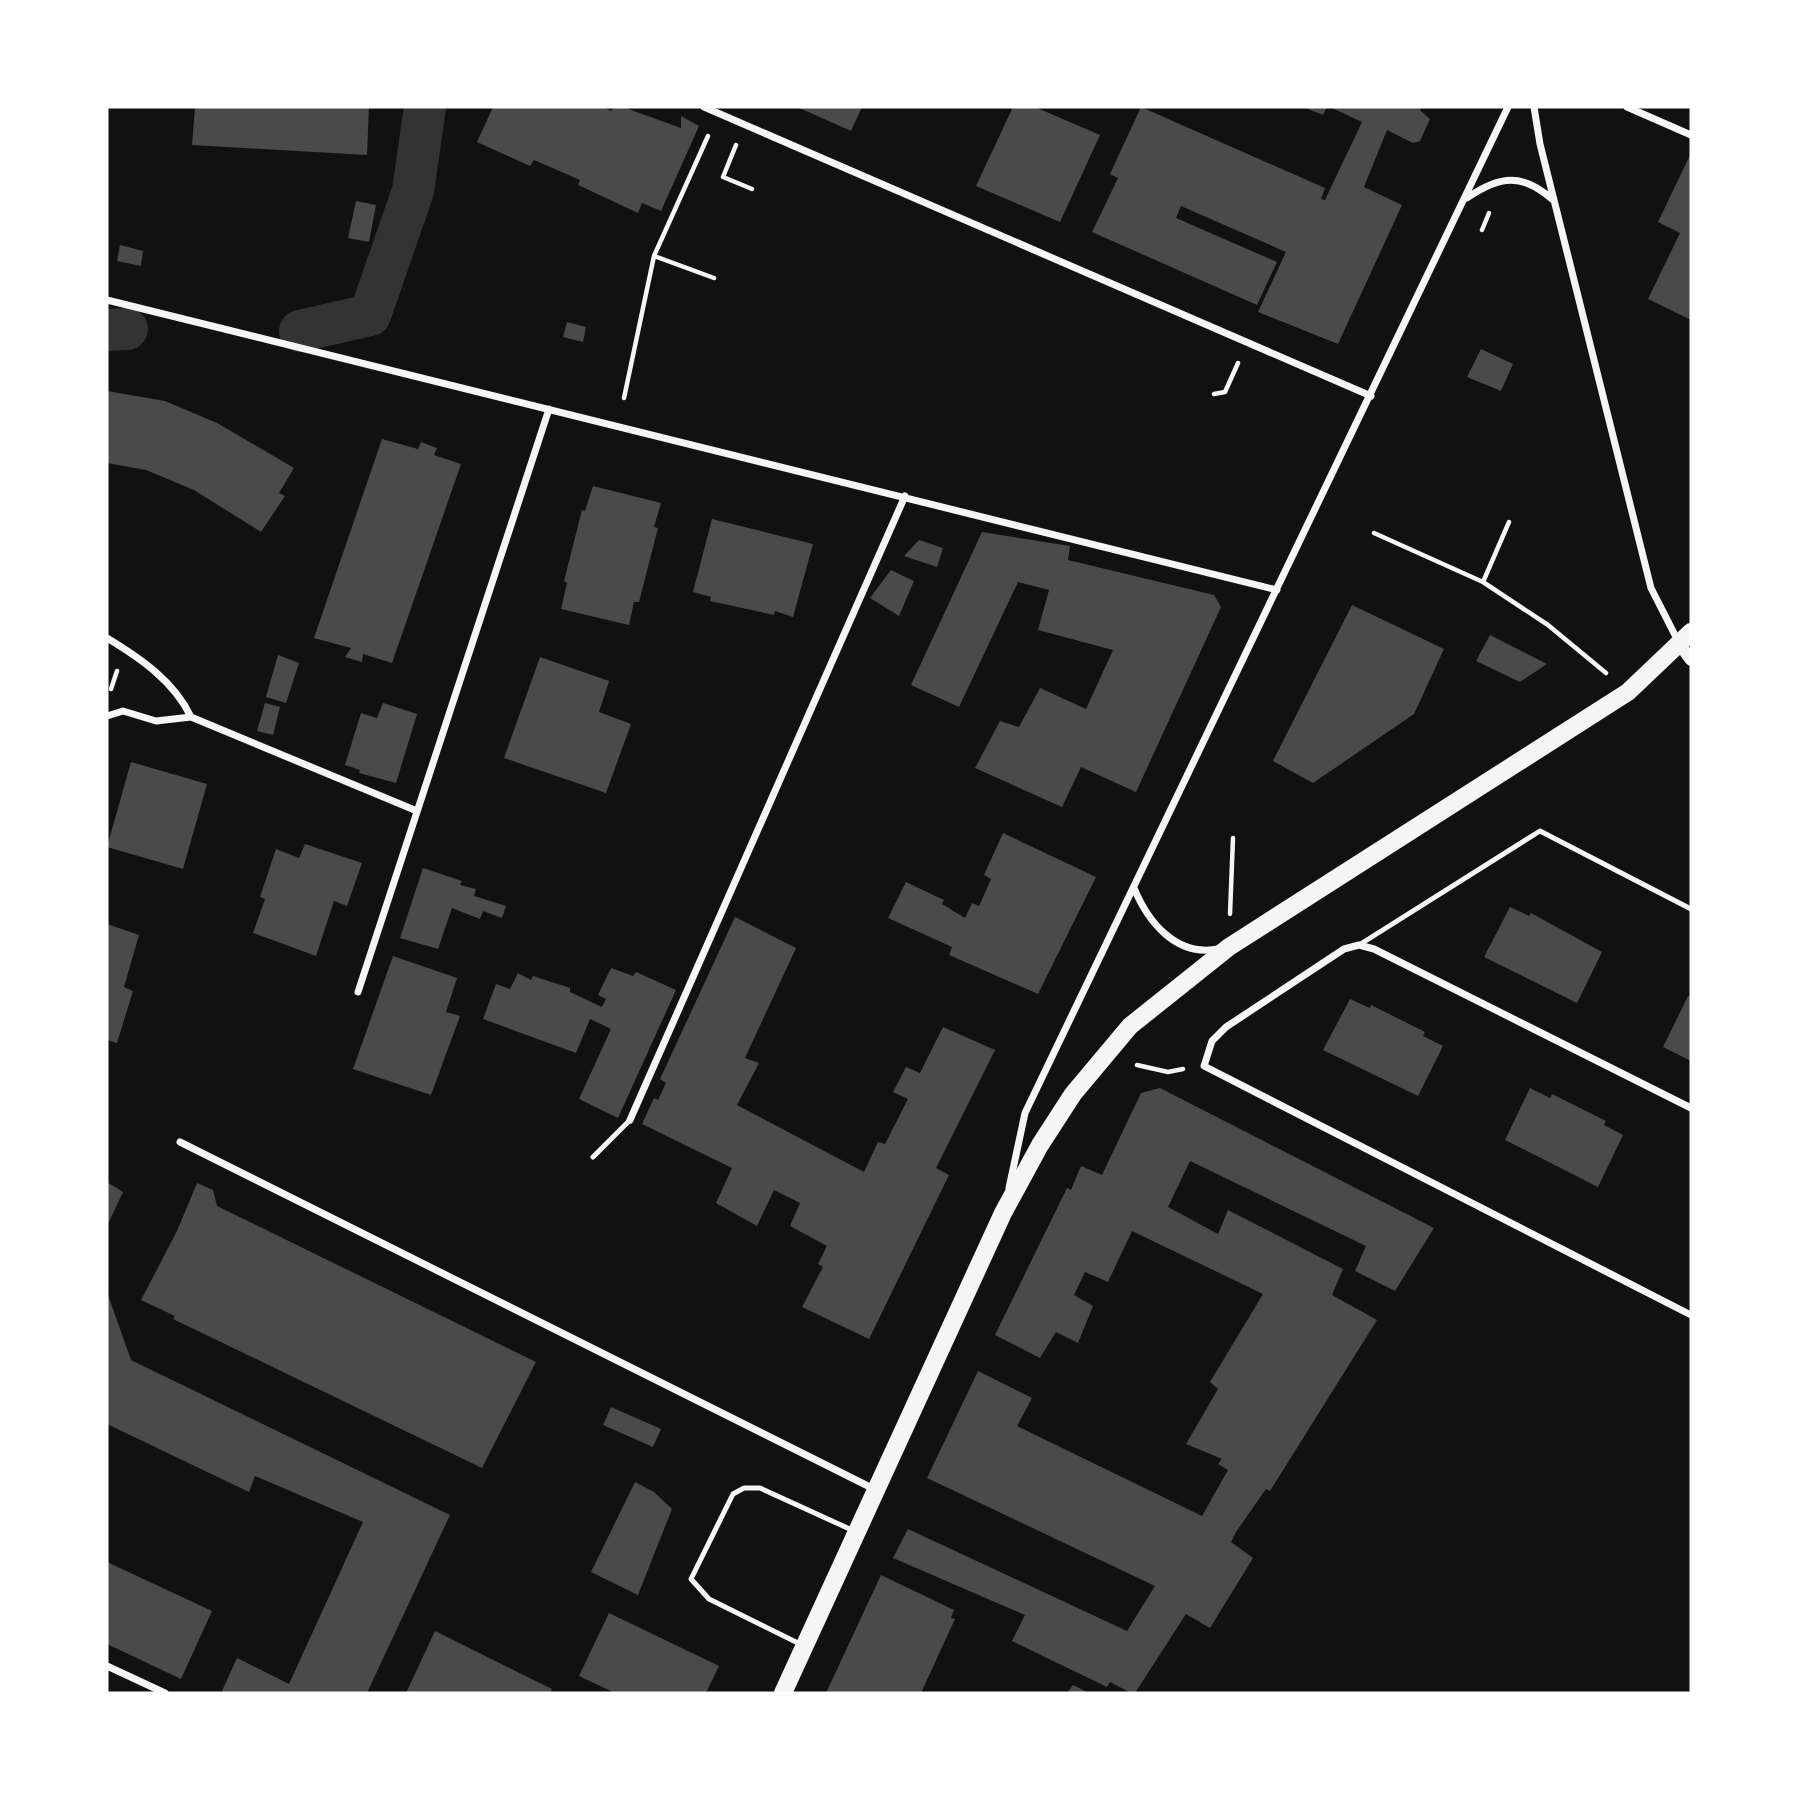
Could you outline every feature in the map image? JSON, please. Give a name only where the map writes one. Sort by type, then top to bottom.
[{"type":"main road","points":[[783,1693],[1003,1213],[1040,1145],[1101,1057],[1130,1026],[1229,947],[1628,692],[1686,638]]},
{"type":"street","points":[[704,107],[1370,396]]},
{"type":"street","points":[[1003,1213],[1025,1112],[1508,107]]},
{"type":"street","points":[[1534,107],[1553,200],[1651,588],[1686,638],[1691,660]]},
{"type":"street","points":[[1628,107],[1691,135]]},
{"type":"street","points":[[1465,199],[1482,187],[1500,181],[1519,180],[1537,186],[1553,200]]},
{"type":"street","points":[[107,300],[1278,590]]},
{"type":"street","points":[[358,992],[549,409]]},
{"type":"street","points":[[630,1120],[905,496]]},
{"type":"street","points":[[107,638],[163,679],[184,701],[191,717]]},
{"type":"street","points":[[107,716],[123,711],[156,721],[191,717],[417,811]]},
{"type":"street","points":[[1134,888],[1144,912],[1159,930],[1177,943],[1195,950],[1229,947]]},
{"type":"street","points":[[1691,1108],[1374,949],[1359,944],[1344,949],[1226,1027],[1212,1041],[1203,1066],[1691,1315]]},
{"type":"street","points":[[180,1142],[876,1490]]},
{"type":"street","points":[[107,1667],[165,1693]]},
{"type":"lane","points":[[1359,944],[1541,831],[1691,909]]},
{"type":"lane","points":[[593,1157],[630,1120]]},
{"type":"lane","points":[[804,1647],[709,1599],[691,1579],[733,1494],[744,1489],[760,1488],[857,1532]]},
{"type":"path","points":[[624,398],[654,256],[713,125]]},
{"type":"path","points":[[745,125],[723,177],[752,190]]},
{"type":"path","points":[[654,256],[714,278]]},
{"type":"path","points":[[1213,394],[1225,392],[1247,343]]},
{"type":"path","points":[[1483,582],[1509,522]]},
{"type":"path","points":[[1374,533],[1483,582],[1548,625],[1628,692]]},
{"type":"path","points":[[110,693],[124,649]]},
{"type":"path","points":[[1229,947],[1233,838]]},
{"type":"path","points":[[1101,1057],[1168,1072],[1203,1066]]},
{"type":"building","points":[[195,107],[369,107],[367,155],[192,145]]},
{"type":"building","points":[[493,107],[604,107],[611,111],[614,107],[623,107],[681,128],[681,116],[699,126],[661,211],[642,203],[638,213],[578,185],[580,180],[534,160],[530,166],[477,142]]},
{"type":"building","points":[[797,107],[862,107],[851,131]]},
{"type":"building","points":[[1013,107],[1035,107],[1100,135],[1060,222],[976,186]]},
{"type":"building","points":[[1141,107],[1325,188],[1321,199],[1325,200],[1362,122],[1330,107],[1422,107],[1420,110],[1430,119],[1420,141],[1413,143],[1387,130],[1364,187],[1402,205],[1338,344],[1258,312],[1286,252],[1181,206],[1176,218],[1277,262],[1257,305],[1092,232],[1118,178],[1110,174]]},
{"type":"building","points":[[1303,107],[1327,107],[1323,115]]},
{"type":"building","points":[[1691,153],[1691,320],[1648,299],[1680,233],[1658,222]]},
{"type":"building","points":[[356,201],[376,205],[369,242],[348,238]]},
{"type":"building","points":[[120,245],[143,251],[141,266],[117,261]]},
{"type":"building","points":[[567,322],[586,327],[583,342],[563,337]]},
{"type":"building","points":[[1481,349],[1513,364],[1501,391],[1467,377]]},
{"type":"building","points":[[107,391],[165,401],[217,423],[294,468],[279,493],[285,496],[261,532],[194,490],[146,470],[107,463]]},
{"type":"building","points":[[382,439],[418,449],[421,442],[437,448],[434,455],[461,464],[392,663],[363,654],[362,662],[345,657],[351,648],[314,638]]},
{"type":"building","points":[[593,486],[661,503],[654,527],[658,528],[639,602],[634,602],[629,625],[561,609],[567,583],[564,581],[582,510],[585,511]]},
{"type":"building","points":[[712,519],[813,544],[793,617],[775,611],[774,615],[710,601],[711,597],[693,592]]},
{"type":"building","points":[[982,532],[1070,546],[1068,560],[1214,595],[1221,607],[1136,792],[1081,767],[1062,807],[975,768],[1000,721],[1019,727],[1040,688],[1086,709],[1113,650],[1038,630],[1049,590],[1018,582],[959,707],[911,685]]},
{"type":"building","points":[[919,540],[943,548],[937,567],[904,556]]},
{"type":"building","points":[[891,570],[914,581],[899,616],[870,598]]},
{"type":"building","points":[[1352,605],[1444,649],[1414,714],[1313,783],[1273,761]]},
{"type":"building","points":[[1490,635],[1547,664],[1520,682],[1476,661]]},
{"type":"building","points":[[278,655],[299,663],[286,703],[266,697]]},
{"type":"building","points":[[540,657],[609,681],[599,712],[631,724],[606,793],[504,758]]},
{"type":"building","points":[[265,703],[280,707],[273,735],[257,731]]},
{"type":"building","points":[[383,703],[417,714],[396,783],[359,773],[360,770],[345,765],[361,713],[377,718]]},
{"type":"building","points":[[131,762],[207,784],[183,869],[107,847]]},
{"type":"building","points":[[1003,833],[1096,877],[1038,994],[949,955],[952,947],[888,918],[906,882],[944,900],[942,904],[965,918],[972,903],[979,906],[991,879],[984,875]]},
{"type":"building","points":[[305,844],[362,863],[347,906],[334,901],[316,956],[253,933],[265,899],[260,897],[276,849],[299,858]]},
{"type":"building","points":[[423,868],[462,881],[460,885],[476,889],[474,896],[506,906],[502,918],[483,911],[480,919],[452,908],[438,949],[400,938]]},
{"type":"building","points":[[1510,907],[1529,916],[1531,913],[1602,952],[1577,1003],[1484,957]]},
{"type":"building","points":[[735,917],[796,948],[745,1058],[759,1063],[737,1105],[864,1172],[878,1142],[885,1144],[908,1099],[893,1092],[906,1067],[920,1073],[943,1027],[995,1050],[936,1168],[949,1175],[869,1339],[802,1307],[823,1267],[818,1264],[827,1246],[790,1226],[800,1203],[774,1190],[757,1226],[716,1203],[732,1168],[642,1124],[654,1098],[658,1100],[666,1083],[660,1079]]},
{"type":"building","points":[[107,924],[139,935],[124,987],[133,991],[117,1043],[107,1040]]},
{"type":"building","points":[[393,956],[457,978],[446,1012],[460,1016],[431,1095],[353,1069]]},
{"type":"building","points":[[611,968],[633,976],[636,972],[676,990],[618,1118],[579,1099],[611,1029],[590,1019],[576,1053],[483,1019],[496,984],[510,989],[518,973],[531,980],[533,976],[570,988],[570,992],[602,1007],[606,999],[598,995]]},
{"type":"building","points":[[1688,996],[1691,997],[1691,1061],[1663,1047]]},
{"type":"building","points":[[1350,999],[1370,1008],[1371,1005],[1425,1032],[1423,1036],[1443,1046],[1418,1096],[1323,1050]]},
{"type":"building","points":[[1160,1088],[1434,1228],[1395,1291],[1355,1271],[1366,1246],[1190,1161],[1168,1207],[1218,1234],[1228,1210],[1343,1269],[1332,1295],[1377,1320],[1270,1491],[1266,1489],[1236,1532],[1231,1542],[1253,1558],[1210,1628],[1186,1614],[1135,1693],[1131,1693],[1110,1682],[1107,1687],[1012,1641],[1025,1615],[893,1558],[908,1529],[1127,1631],[1155,1586],[927,1478],[978,1371],[1032,1398],[1017,1426],[1202,1516],[1228,1470],[1218,1464],[1222,1459],[1186,1444],[1218,1389],[1210,1382],[1263,1294],[1132,1231],[1108,1282],[1085,1272],[1074,1295],[1093,1306],[1078,1343],[1056,1332],[1040,1358],[995,1335],[1067,1188],[1071,1190],[1081,1166],[1102,1175],[1141,1093]]},
{"type":"building","points":[[1530,1088],[1550,1098],[1552,1094],[1606,1121],[1604,1125],[1623,1135],[1598,1187],[1505,1140]]},
{"type":"building","points":[[107,1182],[123,1192],[107,1226]]},
{"type":"building","points":[[197,1183],[213,1190],[217,1206],[536,1362],[482,1468],[173,1319],[175,1316],[141,1300],[177,1231]]},
{"type":"building","points":[[107,1292],[131,1360],[450,1515],[367,1693],[221,1693],[237,1658],[289,1684],[363,1522],[255,1476],[249,1492],[107,1424]]},
{"type":"building","points":[[611,1407],[661,1429],[653,1447],[603,1425]]},
{"type":"building","points":[[635,1482],[654,1492],[672,1509],[638,1595],[591,1572]]},
{"type":"building","points":[[107,1562],[212,1611],[181,1679],[107,1644]]},
{"type":"building","points":[[881,1575],[954,1610],[951,1618],[955,1619],[921,1693],[826,1693]]},
{"type":"building","points":[[609,1613],[719,1666],[706,1693],[615,1693],[579,1676]]},
{"type":"building","points":[[435,1631],[552,1689],[550,1693],[406,1693]]},
{"type":"building","points":[[1073,1685],[1089,1693],[1067,1693]]},
{"type":"waterway","points":[[300,331],[370,315],[413,191],[425,107]]},
{"type":"waterway","points":[[107,330],[127,329]]}]
